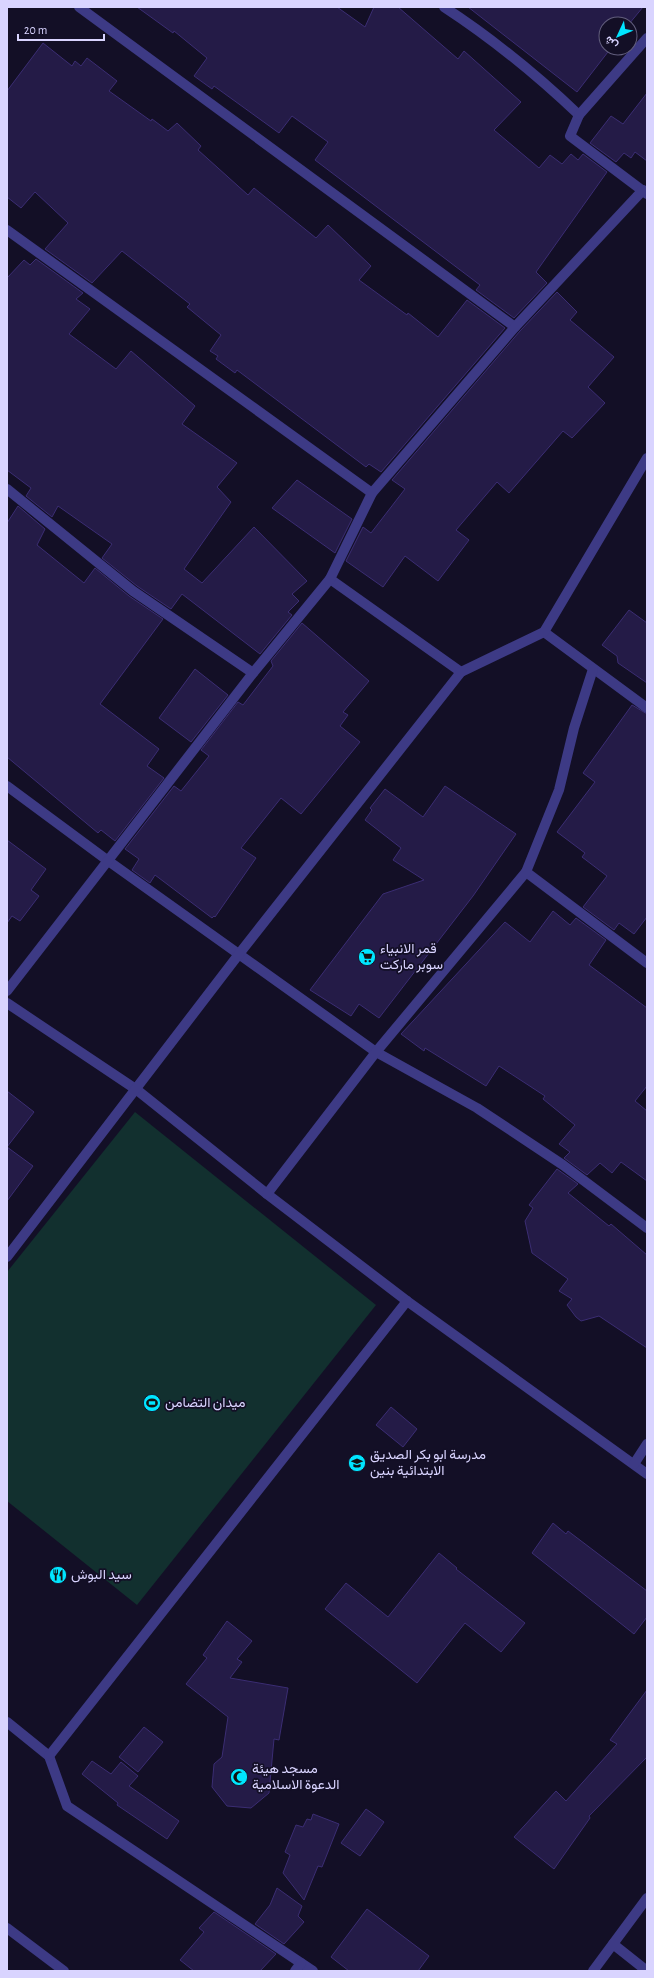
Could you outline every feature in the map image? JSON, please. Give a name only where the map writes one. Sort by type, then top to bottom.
[{"type":"street","points":[[79,7],[515,327]]},
{"type":"street","points":[[444,7],[484,33],[536,76],[579,115]]},
{"type":"street","points":[[7,991],[253,673],[330,579],[372,493],[515,327],[645,192],[570,136],[579,115],[647,38]]},
{"type":"street","points":[[7,230],[372,493]]},
{"type":"street","points":[[7,1257],[137,1090],[240,954],[460,672],[544,632],[647,458]]},
{"type":"street","points":[[7,489],[133,591],[253,673]]},
{"type":"street","points":[[330,579],[460,672]]},
{"type":"street","points":[[544,632],[593,670],[647,708]]},
{"type":"street","points":[[267,1194],[376,1052],[526,872],[559,790],[574,728],[593,670]]},
{"type":"street","points":[[7,786],[107,860],[376,1052],[476,1108],[563,1165],[647,1228]]},
{"type":"street","points":[[526,872],[647,963]]},
{"type":"street","points":[[7,1004],[137,1090],[267,1194],[408,1301],[647,1474]]},
{"type":"street","points":[[49,1756],[408,1301]]},
{"type":"street","points":[[634,1464],[647,1444]]},
{"type":"street","points":[[7,1722],[49,1756],[67,1806],[298,1967],[313,1971]]},
{"type":"street","points":[[593,1971],[647,1898]]},
{"type":"street","points":[[7,1928],[64,1971]]},
{"type":"street","points":[[612,1944],[647,1971]]},
{"type":"green space","name":"ميدان التضامن","points":[[135,1112],[376,1305],[137,1605],[7,1501],[7,1272]]},
{"type":"building","points":[[137,7],[337,7],[365,27],[374,7],[398,7],[458,59],[464,51],[521,102],[494,130],[539,168],[550,155],[562,164],[571,154],[578,160],[583,154],[607,172],[536,272],[547,283],[514,318],[476,290],[480,285],[315,160],[328,142],[292,116],[279,133],[214,86],[212,89],[194,76],[207,58],[174,31],[173,33]]},
{"type":"building","points":[[468,7],[643,7],[636,16],[598,16],[598,56],[605,56],[577,92]]},
{"type":"building","points":[[43,43],[72,66],[75,61],[81,66],[87,58],[117,81],[109,91],[151,121],[152,119],[168,131],[177,123],[201,146],[198,150],[248,195],[254,188],[316,238],[328,225],[371,266],[359,280],[407,315],[408,313],[438,337],[467,300],[505,328],[381,472],[369,464],[366,467],[237,370],[235,373],[216,359],[218,356],[210,351],[221,335],[187,307],[190,304],[122,251],[92,283],[45,249],[68,223],[35,192],[21,208],[7,197],[7,91]]},
{"type":"building","points":[[647,93],[647,161],[635,152],[631,158],[624,153],[616,162],[590,143],[611,116],[623,124]]},
{"type":"building","points":[[36,259],[83,293],[76,299],[90,309],[69,334],[116,369],[131,351],[195,406],[182,424],[237,463],[217,487],[231,502],[184,569],[202,583],[254,527],[307,581],[292,594],[299,601],[288,612],[292,615],[260,654],[182,594],[171,609],[137,586],[102,558],[112,544],[58,506],[52,517],[26,496],[31,488],[7,470],[7,278],[24,260],[30,265]]},
{"type":"building","points":[[557,292],[577,312],[570,320],[614,357],[588,387],[605,403],[572,438],[563,431],[509,493],[497,482],[456,530],[469,540],[438,581],[405,556],[383,587],[346,561],[363,527],[371,533],[405,489],[392,480],[520,331]]},
{"type":"building","points":[[297,480],[352,519],[335,553],[272,508]]},
{"type":"building","points":[[18,506],[45,529],[37,545],[84,583],[95,568],[129,596],[163,619],[100,704],[159,749],[147,766],[164,778],[115,841],[101,830],[98,833],[7,757],[7,523]]},
{"type":"building","points":[[629,610],[647,623],[647,683],[618,663],[617,656],[602,645]]},
{"type":"building","points":[[302,623],[369,681],[343,712],[348,715],[340,726],[360,742],[301,814],[281,798],[241,848],[256,858],[215,917],[214,916],[212,918],[155,875],[150,883],[132,870],[139,859],[125,849],[174,786],[181,791],[209,756],[201,750],[238,702],[243,705],[273,666],[271,661]]},
{"type":"building","points":[[195,669],[228,695],[191,742],[159,718]]},
{"type":"building","points":[[632,705],[647,714],[647,917],[634,934],[619,923],[614,930],[583,907],[607,876],[582,857],[585,853],[557,832],[595,782],[583,773]]},
{"type":"building","points":[[445,786],[516,834],[473,896],[379,1018],[359,1004],[351,1016],[310,990],[383,894],[424,880],[393,860],[401,848],[365,820],[372,810],[370,808],[385,789],[423,817]]},
{"type":"building","points":[[7,840],[46,869],[31,890],[39,896],[20,921],[12,916],[7,923]]},
{"type":"building","points":[[553,911],[570,925],[576,918],[606,940],[589,965],[647,1008],[647,1086],[635,1101],[647,1111],[647,1181],[621,1162],[612,1173],[600,1163],[587,1175],[564,1158],[570,1152],[559,1144],[575,1125],[543,1099],[545,1096],[499,1066],[486,1086],[425,1048],[424,1051],[401,1034],[505,922],[530,942]]},
{"type":"building","points":[[7,1091],[34,1112],[7,1147]]},
{"type":"building","points":[[7,1147],[33,1166],[7,1201]]},
{"type":"building","points":[[557,1169],[578,1184],[568,1193],[609,1226],[611,1224],[647,1255],[647,1348],[599,1316],[581,1321],[576,1317],[567,1305],[572,1299],[559,1291],[568,1279],[532,1253],[525,1221],[533,1208],[529,1205]]},
{"type":"building","points":[[391,1407],[417,1429],[403,1447],[376,1425]]},
{"type":"building","points":[[553,1523],[566,1534],[568,1531],[647,1591],[647,1617],[634,1634],[532,1553]]},
{"type":"building","points":[[439,1553],[457,1568],[456,1569],[525,1623],[501,1652],[465,1623],[417,1683],[325,1609],[346,1583],[388,1617]]},
{"type":"building","points":[[227,1621],[252,1641],[237,1659],[242,1662],[230,1678],[288,1688],[279,1740],[274,1739],[269,1793],[251,1808],[227,1806],[212,1787],[214,1764],[222,1757],[228,1717],[186,1684],[207,1658],[203,1655]]},
{"type":"building","points":[[647,1690],[647,1757],[589,1816],[590,1818],[554,1869],[514,1837],[556,1791],[566,1801],[617,1744],[610,1740]]},
{"type":"building","points":[[144,1727],[163,1742],[138,1772],[119,1757]]},
{"type":"building","points":[[92,1761],[111,1774],[121,1762],[138,1776],[129,1786],[179,1821],[167,1839],[117,1805],[118,1803],[82,1774]]},
{"type":"building","points":[[366,1809],[384,1822],[360,1856],[341,1843]]},
{"type":"building","points":[[313,1814],[339,1824],[322,1867],[318,1866],[304,1900],[283,1873],[290,1855],[285,1852],[296,1825],[303,1827],[307,1819],[311,1820]]},
{"type":"building","points":[[277,1888],[302,1906],[298,1916],[304,1922],[284,1944],[255,1924],[270,1905]]},
{"type":"building","points":[[367,1909],[429,1956],[418,1971],[349,1971],[331,1957]]},
{"type":"building","points":[[214,1912],[276,1954],[260,1971],[194,1971],[180,1960],[204,1932],[199,1928]]},
{"type":"place","name":"قمر الانبياء سوبر ماركت","points":[[367,957]]},
{"type":"place","name":"ميدان التضامن","points":[[152,1403]]},
{"type":"place","name":"مدرسة ابو بكر الصديق الابتدائية بنين","points":[[357,1463]]},
{"type":"place","name":"سيد البوش","points":[[58,1575]]},
{"type":"place","name":"مسجد هيئة الدعوة الاسلامية","points":[[239,1777]]}]
